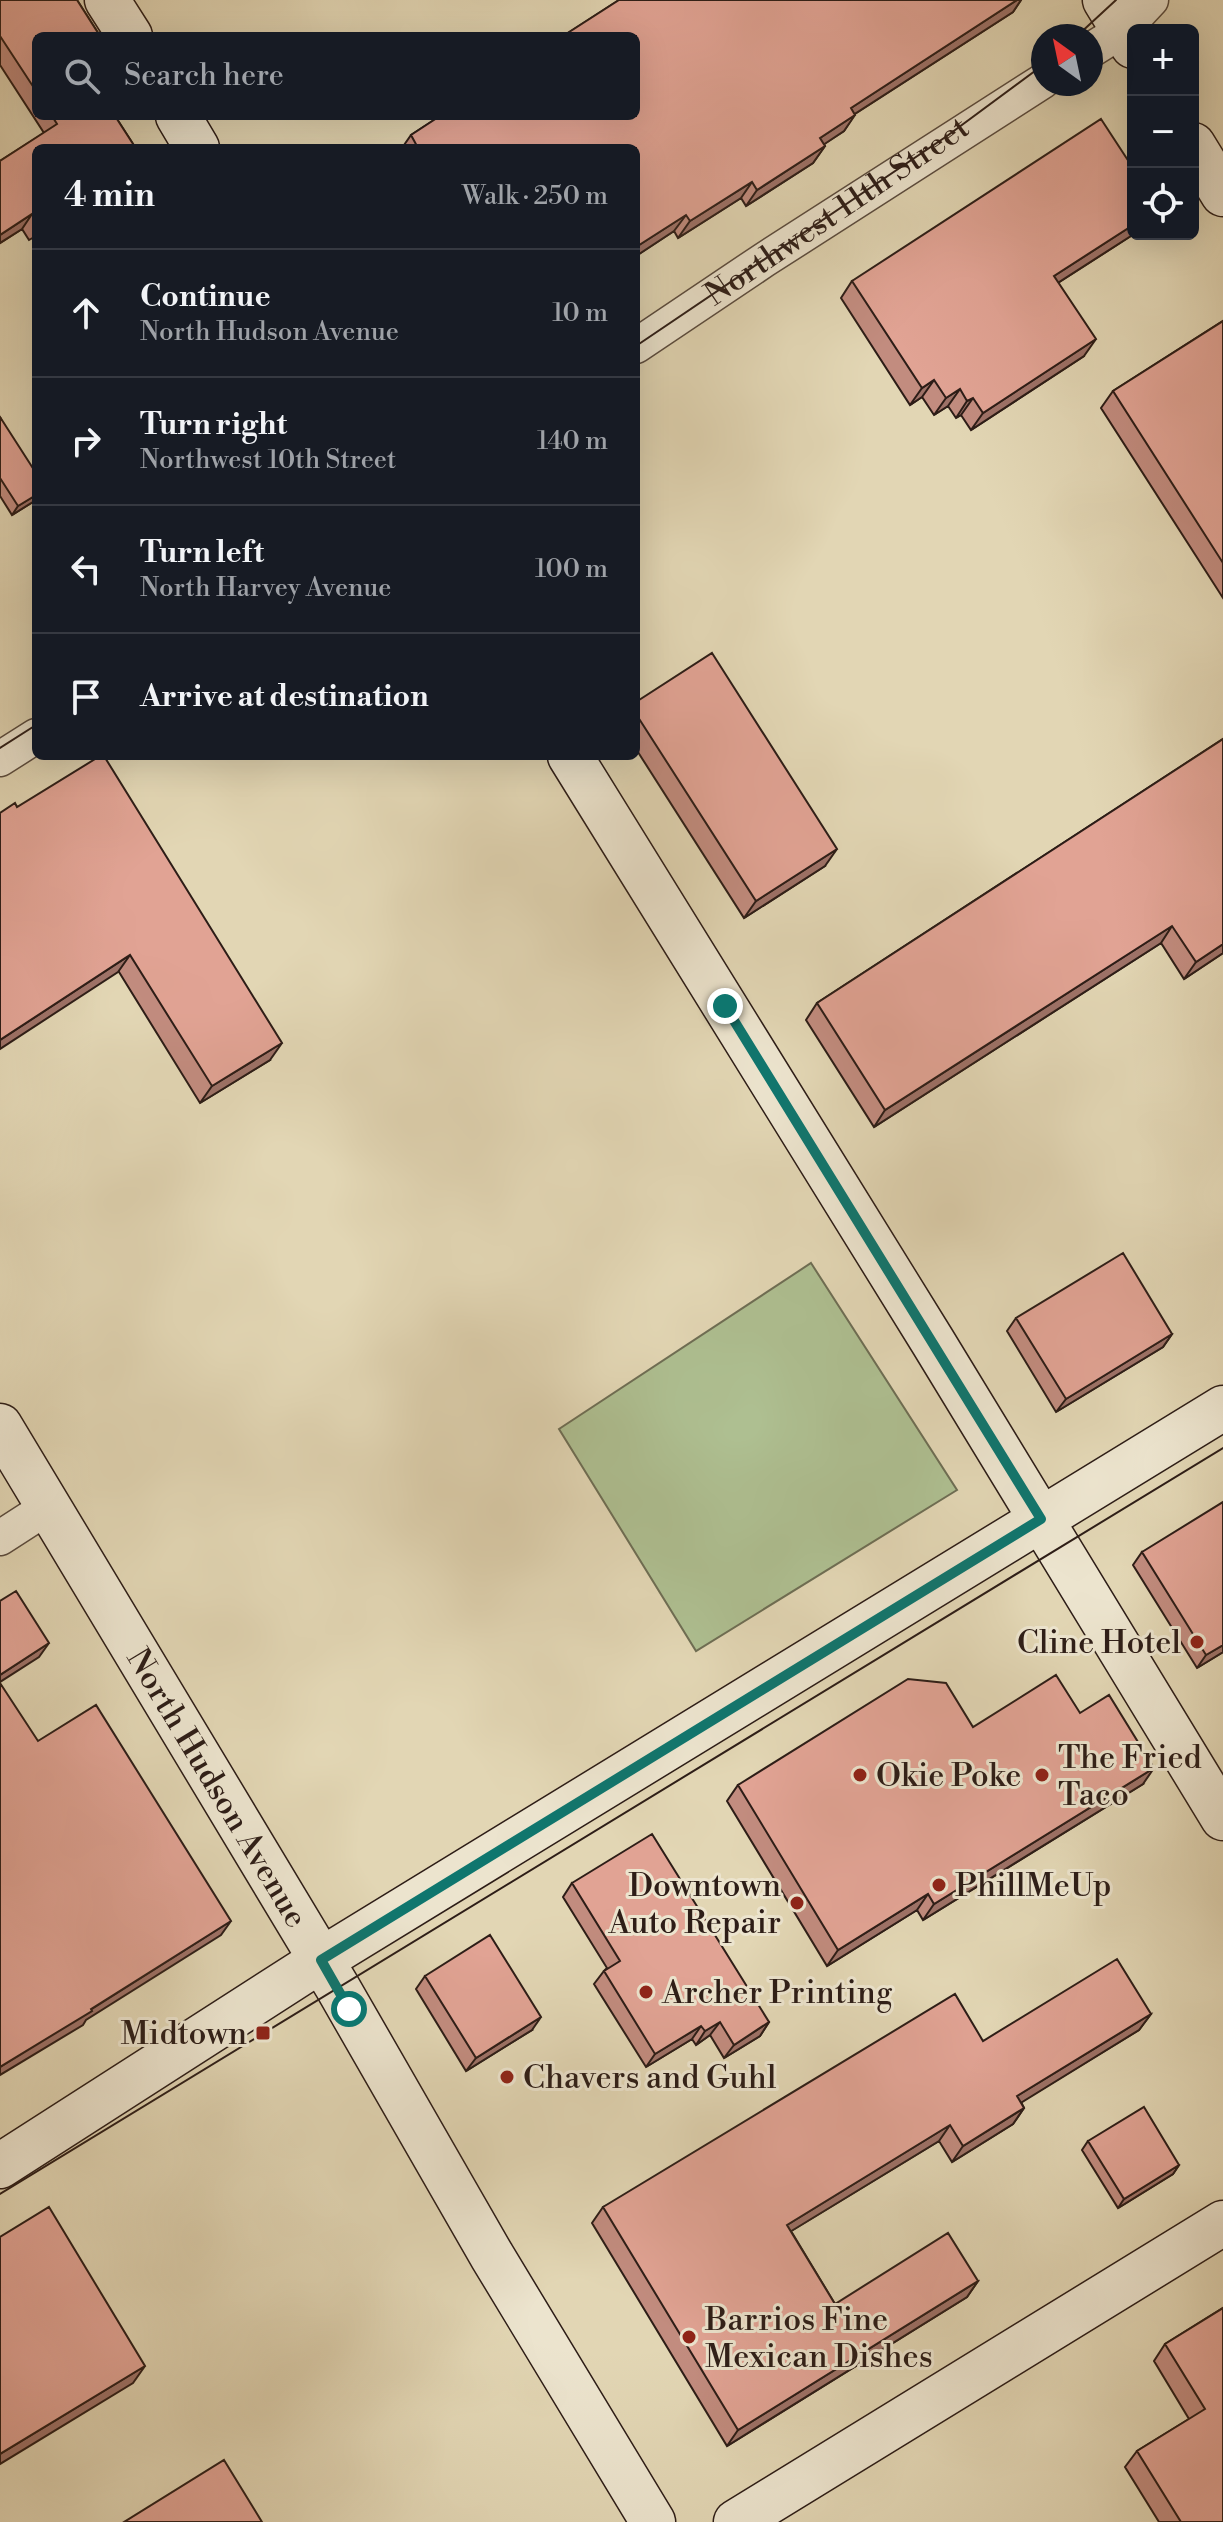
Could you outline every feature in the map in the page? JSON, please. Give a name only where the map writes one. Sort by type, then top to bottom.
[{"type":"street","points":[[107,0],[127,32]]},
{"type":"street","name":"Northwest 11th Street","points":[[640,343],[1031,89]]},
{"type":"street","points":[[180,120],[195,144]]},
{"type":"street","points":[[1199,155],[1223,194]]},
{"type":"street","points":[[0,759],[32,739]]},
{"type":"street","points":[[572,760],[1223,1818]]},
{"type":"street","points":[[0,2166],[321,1960],[1223,1408]]},
{"type":"street","name":"North Hudson Avenue","points":[[0,1426],[321,1960],[492,2256],[653,2522]]},
{"type":"street","points":[[0,1538],[48,1507]]},
{"type":"street","points":[[736,2522],[1223,2223]]},
{"type":"green space","points":[[811,1263],[957,1490],[696,1651],[559,1429]]},
{"type":"building","points":[[0,0],[77,0],[97,32],[32,32],[32,85],[0,36]]},
{"type":"building","points":[[619,0],[1017,0],[851,108],[855,115],[820,138],[825,146],[757,190],[752,182],[690,221],[686,215],[640,244],[640,144],[416,144],[411,135],[434,120],[640,120],[640,32],[569,32]]},
{"type":"building","points":[[1101,119],[1127,159],[1127,229],[1054,276],[1096,339],[983,413],[973,398],[967,401],[960,389],[946,398],[934,380],[922,388],[852,281]]},
{"type":"building","points":[[54,120],[118,120],[133,144],[32,144],[32,214],[0,235],[0,161],[57,124]]},
{"type":"building","points":[[1223,321],[1223,563],[1113,391]]},
{"type":"building","points":[[0,417],[32,467],[32,497],[18,506],[0,478]]},
{"type":"building","points":[[712,653],[837,849],[756,901],[640,720],[640,699]]},
{"type":"building","points":[[1223,739],[1223,944],[1196,962],[1172,926],[885,1110],[817,1003]]},
{"type":"building","points":[[93,760],[106,760],[282,1043],[212,1086],[130,955],[0,1040],[0,813],[15,803],[17,807]]},
{"type":"building","points":[[1123,1253],[1172,1334],[1066,1399],[1016,1318]]},
{"type":"building","points":[[1223,1502],[1223,1645],[1206,1655],[1142,1552]]},
{"type":"building","points":[[16,1591],[49,1643],[0,1675],[0,1601]]},
{"type":"building","points":[[1056,1675],[1080,1713],[1109,1695],[1154,1768],[934,1904],[928,1894],[838,1950],[738,1785],[908,1679],[946,1683],[973,1727]]},
{"type":"building","points":[[0,1683],[38,1741],[96,1705],[231,1921],[0,2067]]},
{"type":"building","points":[[652,1834],[769,2022],[734,2045],[720,2022],[705,2031],[701,2026],[655,2054],[604,1971],[620,1961],[572,1883]]},
{"type":"building","points":[[490,1935],[541,2017],[476,2058],[425,1976]]},
{"type":"building","points":[[1117,1959],[1151,2014],[1017,2096],[1024,2108],[963,2146],[950,2125],[787,2225],[835,2304],[948,2233],[978,2281],[738,2430],[603,2207],[955,1994],[983,2041]]},
{"type":"building","points":[[1144,2107],[1179,2165],[1124,2199],[1088,2141]]},
{"type":"building","points":[[49,2207],[145,2366],[0,2454],[0,2237]]},
{"type":"building","points":[[1223,2308],[1223,2522],[1181,2522],[1137,2451],[1205,2409],[1165,2344]]},
{"type":"building","points":[[224,2460],[262,2522],[124,2522]]},
{"type":"tram line","points":[[1090,24],[1116,0]]},
{"type":"tram line","points":[[640,343],[947,136],[1031,74]]},
{"type":"tram line","points":[[0,748],[32,728]]},
{"type":"tram line","points":[[0,2194],[1223,1448]]},
{"type":"place","name":"Cline Hotel","points":[[1197,1642]]},
{"type":"place","name":"Okie Poke","points":[[860,1775]]},
{"type":"place","name":"The Fried Taco","points":[[1042,1775]]},
{"type":"place","name":"PhillMeUp","points":[[939,1885]]},
{"type":"place","name":"Downtown Auto Repair","points":[[797,1903]]},
{"type":"place","name":"Archer Printing","points":[[646,1992]]},
{"type":"place","name":"Midtown","points":[[263,2033]]},
{"type":"place","name":"Chavers and Guhl","points":[[507,2077]]},
{"type":"place","name":"Barrios Fine Mexican Dishes","points":[[689,2337]]},
{"type":"route","points":[[349,2009],[321,1960],[1041,1519],[725,1006]]}]
